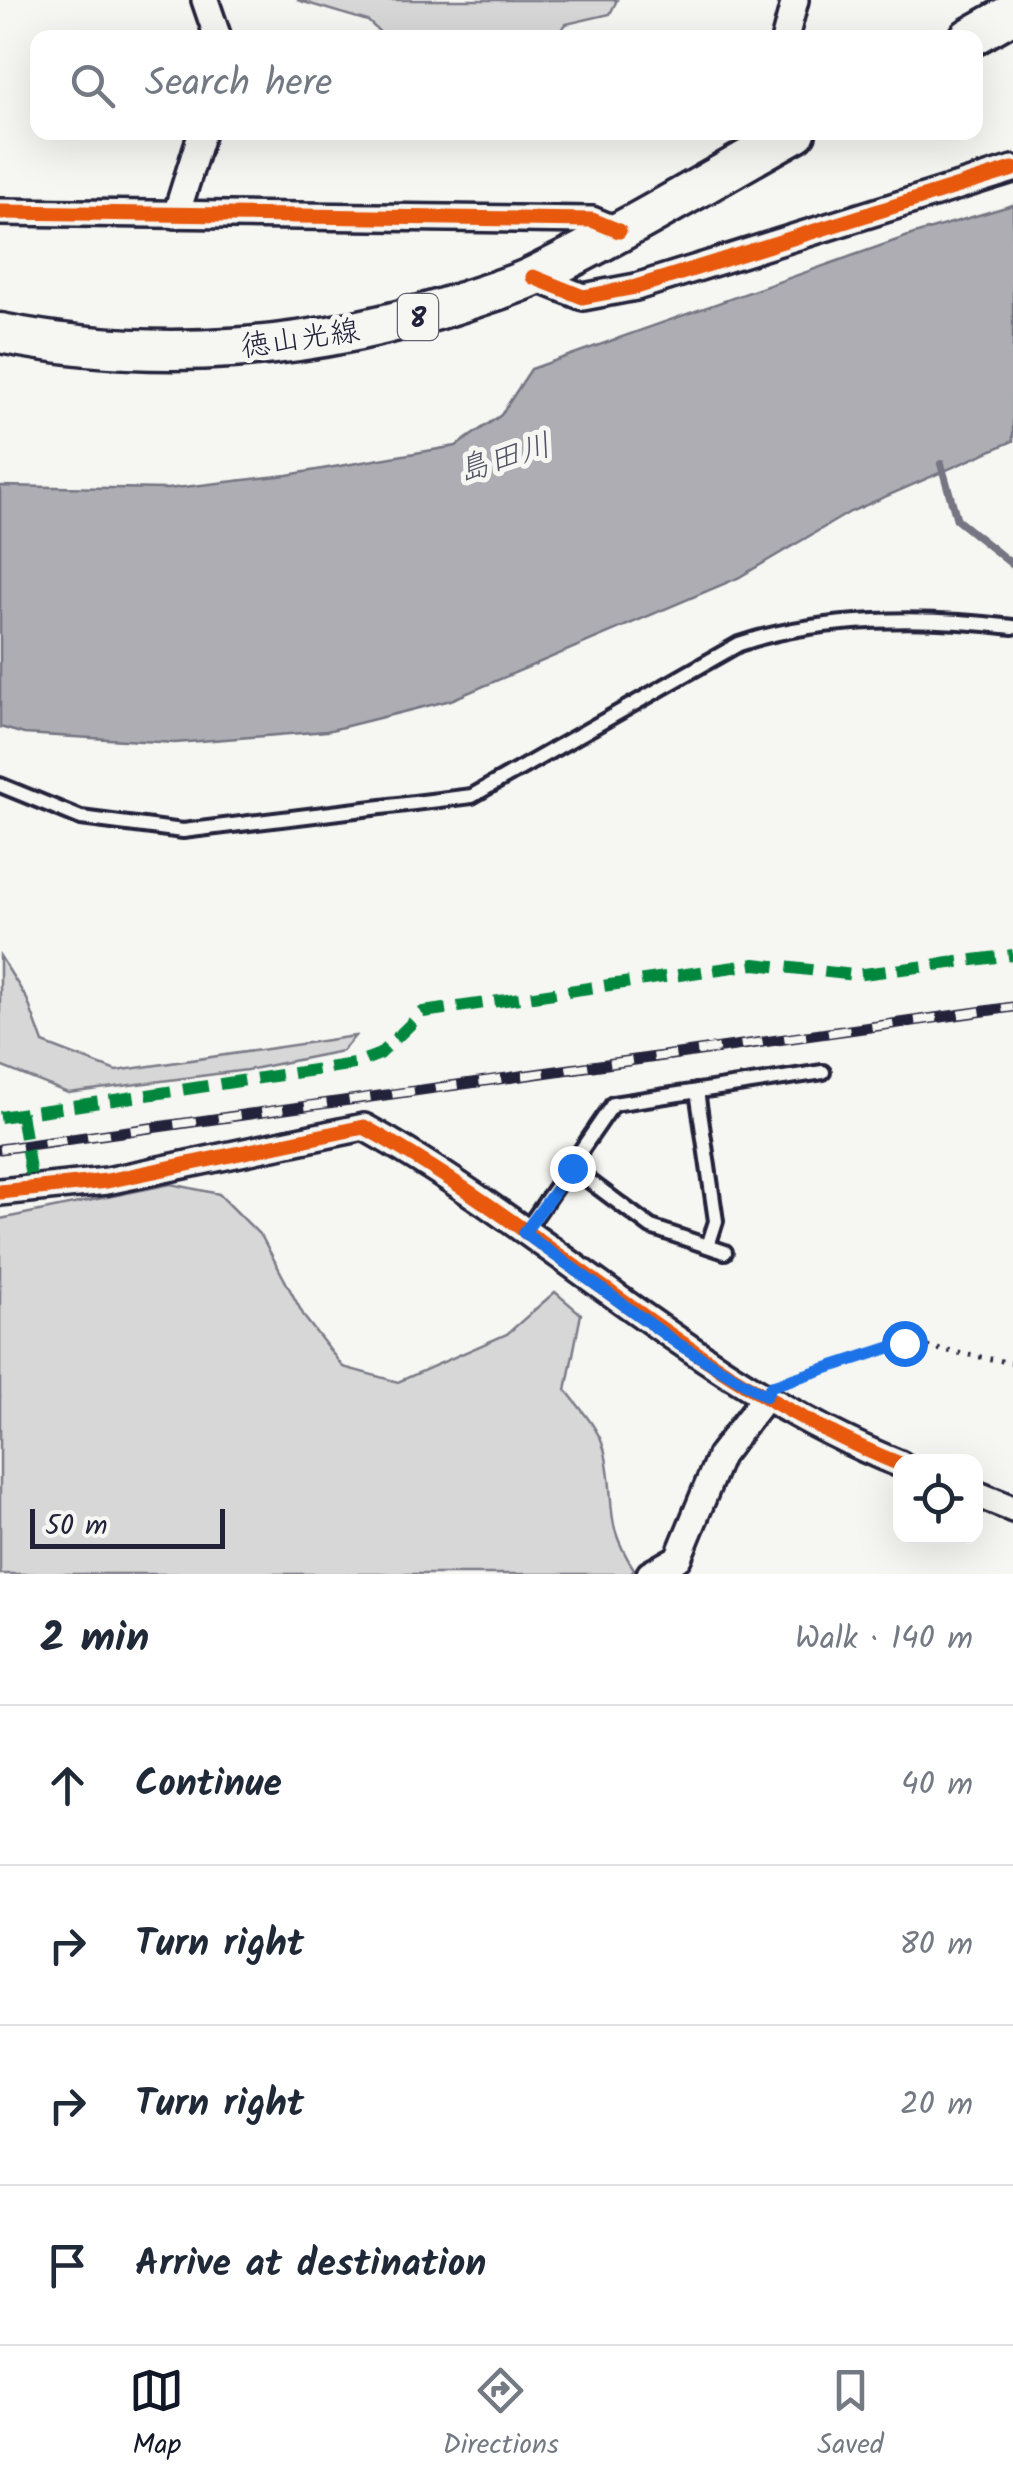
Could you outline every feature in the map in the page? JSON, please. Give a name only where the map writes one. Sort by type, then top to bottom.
[{"type":"main road","points":[[982,30],[1013,13]]},
{"type":"main road","name":"徳山光線","points":[[0,333],[178,352],[304,343],[411,319],[533,277],[782,140]]},
{"type":"street","points":[[205,0],[215,30]]},
{"type":"street","points":[[787,30],[795,0]]},
{"type":"street","points":[[176,215],[199,140]]},
{"type":"street","points":[[533,277],[583,297],[636,288],[1013,169]]},
{"type":"street","points":[[0,212],[592,220],[619,231]]},
{"type":"street","points":[[0,1192],[107,1181],[364,1127],[524,1233],[678,1344],[766,1396],[893,1460]]},
{"type":"street","points":[[650,1574],[679,1566],[720,1456],[766,1396]]},
{"type":"street","points":[[983,1497],[1013,1509]]},
{"type":"lane","points":[[0,785],[80,818],[183,831],[399,808],[472,796],[739,644],[776,631],[804,624],[980,622],[1013,627]]},
{"type":"lane","points":[[524,1233],[613,1104],[823,1072]]},
{"type":"lane","points":[[697,1091],[716,1221],[708,1246]]},
{"type":"lane","points":[[572,1168],[651,1227],[725,1252]]},
{"type":"path","points":[[766,1396],[771,1386],[904,1343],[1013,1363]]},
{"type":"shaded area","points":[[297,0],[617,0],[610,14],[566,24],[561,30],[378,30],[368,21]]},
{"type":"shaded area","points":[[0,956],[27,999],[43,1043],[116,1071],[355,1036],[342,1051],[247,1070],[68,1093],[0,1066]]},
{"type":"shaded area","points":[[171,1184],[219,1194],[262,1237],[305,1318],[343,1367],[398,1382],[507,1334],[555,1292],[581,1314],[566,1390],[604,1447],[614,1526],[634,1569],[630,1574],[0,1574],[0,1219]]},
{"type":"water","name":"島田川","points":[[1013,205],[1013,441],[850,512],[738,578],[451,700],[327,731],[175,743],[24,734],[0,727],[0,486],[167,489],[287,475],[456,446],[501,415],[531,369],[914,234]]},
{"type":"waterway","points":[[941,464],[957,520],[1013,565]]},
{"type":"railway","points":[[0,1149],[1013,1007]]},
{"type":"marked path","points":[[0,1117],[354,1064],[380,1054],[423,1012],[755,964],[855,975],[1013,955]]},
{"type":"marked path","points":[[21,1113],[33,1189]]},
{"type":"cycle path","points":[[533,277],[583,297],[636,287],[1013,169]]},
{"type":"cycle path","points":[[0,212],[592,220],[619,231]]},
{"type":"cycle path","points":[[0,1192],[107,1181],[364,1127],[498,1211],[757,1392],[827,1431],[893,1461]]},
{"type":"route","points":[[572,1168],[524,1233],[678,1344],[766,1396],[771,1386],[904,1343]]}]
